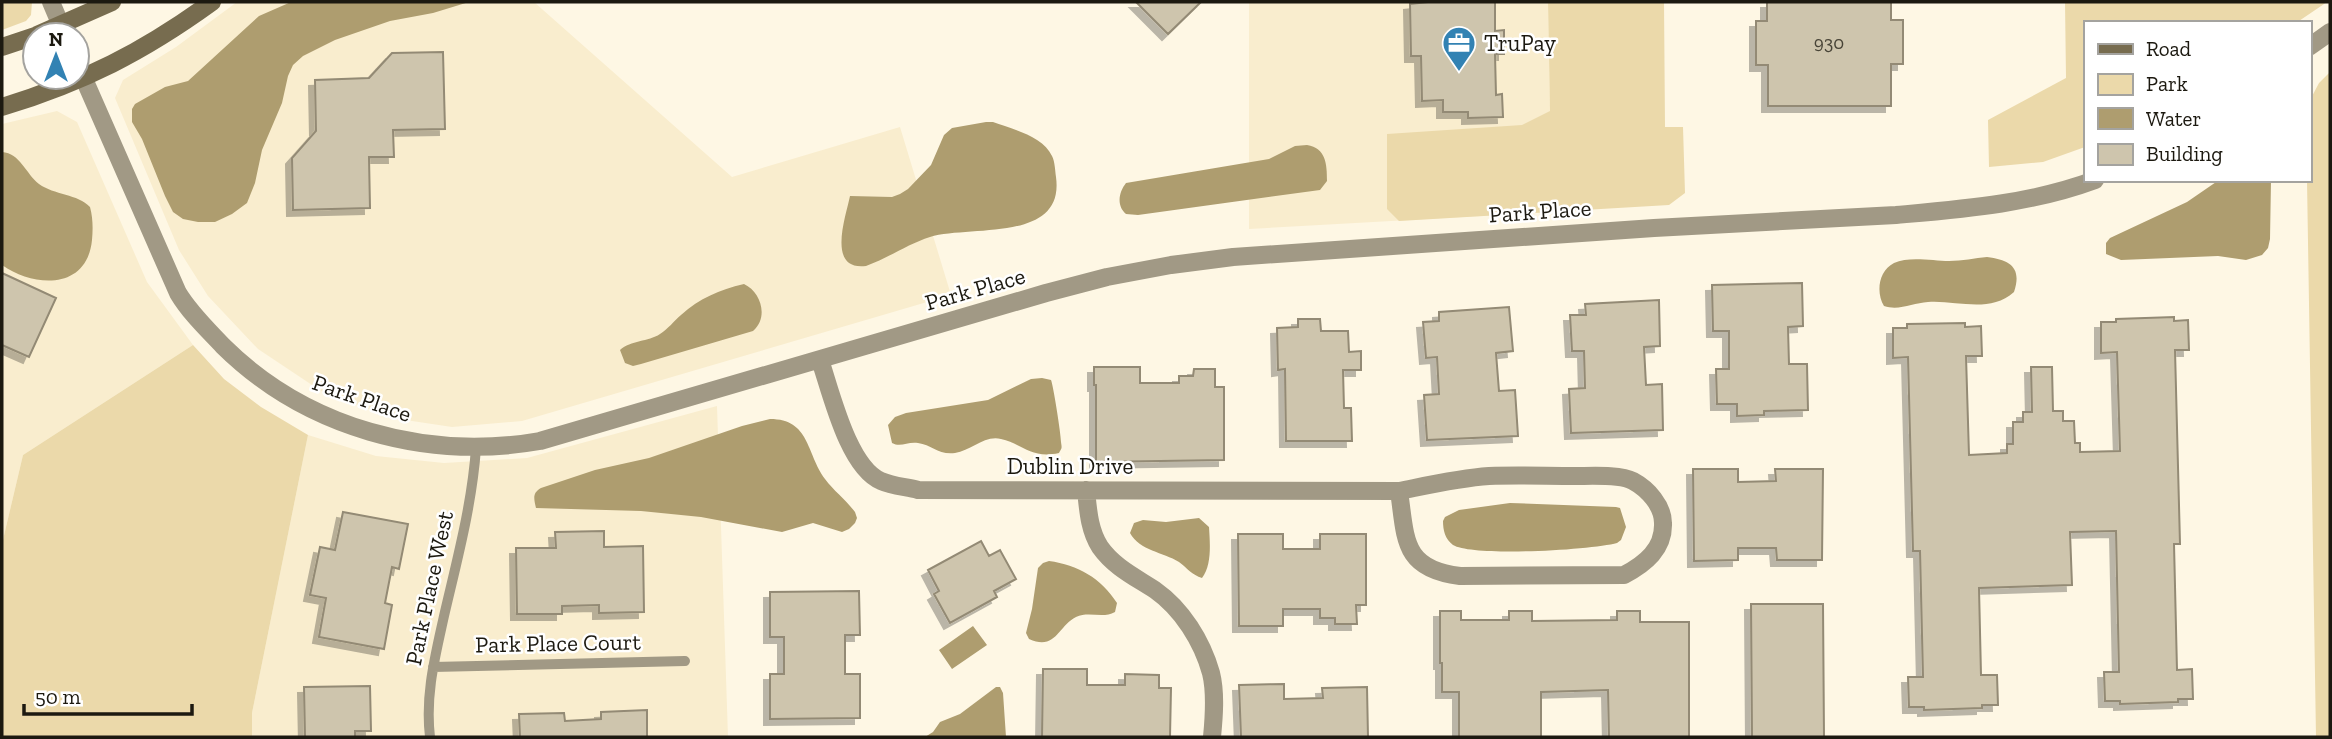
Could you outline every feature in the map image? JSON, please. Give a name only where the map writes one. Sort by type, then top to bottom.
[{"type":"street","points":[[51,2],[59,21]]},
{"type":"street","points":[[79,21],[112,2]]},
{"type":"street","points":[[91,68],[129,57],[212,2]]},
{"type":"street","points":[[2311,46],[2330,32]]},
{"type":"street","points":[[2,47],[21,40]]},
{"type":"street","points":[[2,107],[37,91]]},
{"type":"street","name":"Park Place","points":[[89,91],[178,293],[187,308],[244,366],[289,398],[352,426],[385,437],[433,446],[476,448],[540,442],[1070,287],[1171,265],[1308,250],[1987,207],[2020,201],[2088,182]]},
{"type":"street","name":"Dublin Drive","points":[[820,360],[849,445],[860,463],[879,481],[918,490],[1399,491],[1454,480],[1489,477],[1606,477],[1632,480],[1649,493],[1659,506],[1663,521],[1662,539],[1652,556],[1623,575],[1460,576],[1439,573],[1421,564],[1408,546],[1399,491]]},
{"type":"street","points":[[1086,490],[1090,523],[1100,546],[1120,568],[1157,592],[1180,612],[1197,639],[1212,675],[1212,737]]},
{"type":"lane","name":"Park Place West","points":[[430,737],[428,708],[433,667],[473,487],[476,448]]},
{"type":"lane","name":"Park Place Court","points":[[433,667],[685,661]]},
{"type":"shaded area","points":[[237,2],[534,2],[732,177],[900,127],[951,295],[522,421],[452,427],[392,418],[321,391],[258,349],[208,296],[179,250],[115,98],[123,80],[176,47]]},
{"type":"shaded area","points":[[1249,2],[1548,2],[1552,212],[1249,229]]},
{"type":"shaded area","points":[[57,111],[77,122],[147,282],[193,345],[23,455],[2,544],[2,124]]},
{"type":"shaded area","points":[[717,406],[728,737],[252,737],[252,713],[308,435],[376,456],[444,463],[527,458]]},
{"type":"green space","points":[[2,2],[32,2],[31,15],[26,21],[2,30]]},
{"type":"green space","points":[[1548,2],[1664,2],[1665,127],[1683,127],[1685,193],[1669,205],[1399,221],[1387,209],[1387,134],[1522,125],[1550,111]]},
{"type":"green space","points":[[2065,2],[2327,2],[2299,21],[2084,21],[2084,147],[2043,162],[1989,167],[1988,120],[2066,78]]},
{"type":"green space","points":[[2330,72],[2330,737],[2316,737],[2307,182],[2311,182],[2311,98],[2319,83]]},
{"type":"green space","points":[[193,345],[224,379],[261,407],[308,435],[252,713],[252,737],[2,737],[2,544],[23,455]]},
{"type":"water","points":[[291,2],[469,2],[433,13],[390,21],[335,40],[303,56],[293,65],[288,76],[282,103],[262,150],[255,183],[247,203],[215,222],[183,219],[173,212],[165,196],[142,139],[132,122],[132,109],[135,104],[165,87],[188,81],[259,16]]},
{"type":"water","points":[[986,122],[1026,134],[1048,149],[1054,161],[1056,177],[1055,198],[1046,213],[1031,222],[1011,227],[930,237],[866,266],[854,265],[846,260],[842,251],[842,240],[850,196],[892,197],[900,194],[931,165],[944,135],[952,128]]},
{"type":"water","points":[[1307,145],[1322,153],[1326,163],[1327,181],[1320,190],[1138,215],[1126,214],[1121,207],[1120,194],[1126,183],[1269,159],[1295,146]]},
{"type":"water","points":[[2,152],[14,156],[39,184],[79,199],[90,207],[93,232],[88,256],[70,276],[58,280],[29,278],[2,265]]},
{"type":"water","points":[[2216,182],[2271,182],[2268,248],[2262,255],[2246,260],[2218,256],[2121,260],[2106,254],[2106,243],[2110,238],[2187,202]]},
{"type":"water","points":[[1987,257],[2008,263],[2015,271],[2017,277],[2014,292],[2004,299],[1983,304],[1928,302],[1895,308],[1884,306],[1881,301],[1879,289],[1882,277],[1894,263],[1921,259],[1954,261]]},
{"type":"water","points":[[744,284],[755,293],[761,305],[761,319],[753,331],[633,366],[625,363],[620,350],[624,347],[660,334],[703,299]]},
{"type":"water","points":[[1031,379],[1051,380],[1052,383],[1062,446],[1059,453],[1034,453],[1009,441],[995,438],[955,453],[944,453],[918,443],[892,443],[888,425],[895,417],[988,400]]},
{"type":"water","points":[[770,419],[793,425],[800,431],[825,479],[855,512],[857,518],[849,529],[842,532],[813,523],[782,532],[701,517],[641,511],[536,508],[535,494],[541,488],[595,470],[649,458]]},
{"type":"water","points":[[1510,503],[1616,507],[1620,508],[1626,527],[1617,543],[1559,550],[1465,549],[1453,545],[1446,537],[1443,524],[1445,517],[1459,510]]},
{"type":"water","points":[[1199,518],[1209,527],[1210,540],[1209,560],[1202,578],[1179,562],[1140,544],[1130,533],[1134,523],[1143,520],[1166,522]]},
{"type":"water","points":[[1049,561],[1079,569],[1104,586],[1117,603],[1115,612],[1076,617],[1056,636],[1045,642],[1029,639],[1026,633],[1038,568]]},
{"type":"water","points":[[973,626],[987,645],[952,669],[939,650]]},
{"type":"water","points":[[996,687],[1000,687],[1003,693],[1006,737],[925,737],[933,732],[940,722],[960,714]]},
{"type":"building","points":[[1136,2],[1201,2],[1168,34]]},
{"type":"building","name":"TruPay","points":[[1495,2],[1495,31],[1504,30],[1504,54],[1495,54],[1496,95],[1502,94],[1503,117],[1468,118],[1468,112],[1443,112],[1443,100],[1422,101],[1421,56],[1411,56],[1410,4]]},
{"type":"building","points":[[1767,2],[1891,2],[1891,20],[1903,20],[1903,64],[1891,64],[1891,106],[1768,106],[1768,65],[1756,65],[1756,21],[1767,21]]},
{"type":"building","points":[[443,52],[445,129],[393,130],[394,157],[369,157],[370,208],[293,210],[292,158],[316,131],[315,80],[369,78],[392,53]]},
{"type":"building","points":[[2,273],[56,298],[29,357],[2,345]]},
{"type":"building","points":[[1802,283],[1803,326],[1788,327],[1789,364],[1807,364],[1808,410],[1764,411],[1764,415],[1737,416],[1737,404],[1717,404],[1716,369],[1729,369],[1729,331],[1713,331],[1712,285]]},
{"type":"building","points":[[1659,300],[1660,346],[1644,347],[1646,385],[1662,384],[1663,430],[1571,433],[1569,389],[1585,388],[1584,351],[1572,351],[1570,315],[1586,315],[1585,304]]},
{"type":"building","points":[[1509,307],[1513,351],[1496,353],[1499,391],[1515,390],[1518,436],[1427,440],[1424,395],[1439,394],[1437,357],[1426,358],[1423,322],[1439,321],[1439,312]]},
{"type":"building","points":[[2174,317],[2174,321],[2188,320],[2189,350],[2175,350],[2180,544],[2174,544],[2177,670],[2192,669],[2193,699],[2120,704],[2120,701],[2105,701],[2104,672],[2119,672],[2116,531],[2070,532],[2072,585],[1979,588],[1981,675],[1997,675],[1998,705],[1924,710],[1924,707],[1909,707],[1908,677],[1923,677],[1920,551],[1913,551],[1908,357],[1893,358],[1893,328],[1907,328],[1907,324],[1965,323],[1965,327],[1981,326],[1982,356],[1966,356],[1969,455],[2007,453],[2007,444],[2013,444],[2013,422],[2023,422],[2023,412],[2032,412],[2031,367],[2052,367],[2053,411],[2063,411],[2063,421],[2074,421],[2075,443],[2080,443],[2080,452],[2120,451],[2117,352],[2101,353],[2101,322]]},
{"type":"building","points":[[1298,319],[1320,319],[1321,331],[1348,331],[1349,352],[1361,351],[1361,370],[1343,370],[1344,408],[1351,408],[1352,441],[1286,441],[1285,369],[1278,370],[1277,328],[1298,327]]},
{"type":"building","points":[[1094,367],[1140,367],[1140,383],[1179,383],[1179,376],[1193,376],[1194,369],[1215,369],[1215,387],[1224,387],[1224,460],[1096,462]]},
{"type":"building","points":[[1693,469],[1738,469],[1738,482],[1776,481],[1775,469],[1823,469],[1822,560],[1777,560],[1776,548],[1738,548],[1738,560],[1694,561]]},
{"type":"building","points":[[343,512],[408,524],[399,569],[392,567],[385,603],[392,605],[384,649],[319,637],[326,598],[310,595],[320,547],[335,550]]},
{"type":"building","points":[[604,531],[604,547],[643,546],[644,612],[599,613],[599,605],[562,606],[562,614],[517,614],[516,548],[556,548],[555,532]]},
{"type":"building","points":[[1238,534],[1283,534],[1283,549],[1320,549],[1320,534],[1366,534],[1366,605],[1356,605],[1357,624],[1335,624],[1335,618],[1320,618],[1320,609],[1283,609],[1283,626],[1239,626]]},
{"type":"building","points":[[981,541],[989,556],[1000,550],[1016,579],[994,591],[997,597],[950,623],[934,594],[939,591],[928,570]]},
{"type":"building","points":[[859,591],[860,635],[845,635],[845,674],[860,674],[860,718],[770,719],[770,674],[784,674],[784,637],[770,637],[770,592]]},
{"type":"building","points":[[1751,604],[1823,604],[1824,737],[1752,737]]},
{"type":"building","points":[[1440,611],[1461,611],[1461,620],[1509,620],[1509,611],[1532,611],[1532,621],[1617,620],[1617,611],[1640,611],[1640,622],[1689,622],[1689,737],[1609,737],[1608,690],[1541,692],[1541,737],[1459,737],[1459,692],[1442,692]]},
{"type":"building","points":[[1043,669],[1087,669],[1087,685],[1125,685],[1125,674],[1159,675],[1159,688],[1171,688],[1170,737],[1042,737]]},
{"type":"building","points":[[1284,684],[1284,699],[1323,698],[1322,688],[1367,687],[1368,737],[1241,737],[1239,685]]},
{"type":"building","points":[[370,686],[371,731],[355,731],[355,737],[305,737],[304,687]]},
{"type":"building","points":[[647,710],[647,737],[520,737],[519,714],[564,713],[565,721],[601,719],[601,712]]},
{"type":"place","name":"TruPay","points":[[1459,73]]}]
